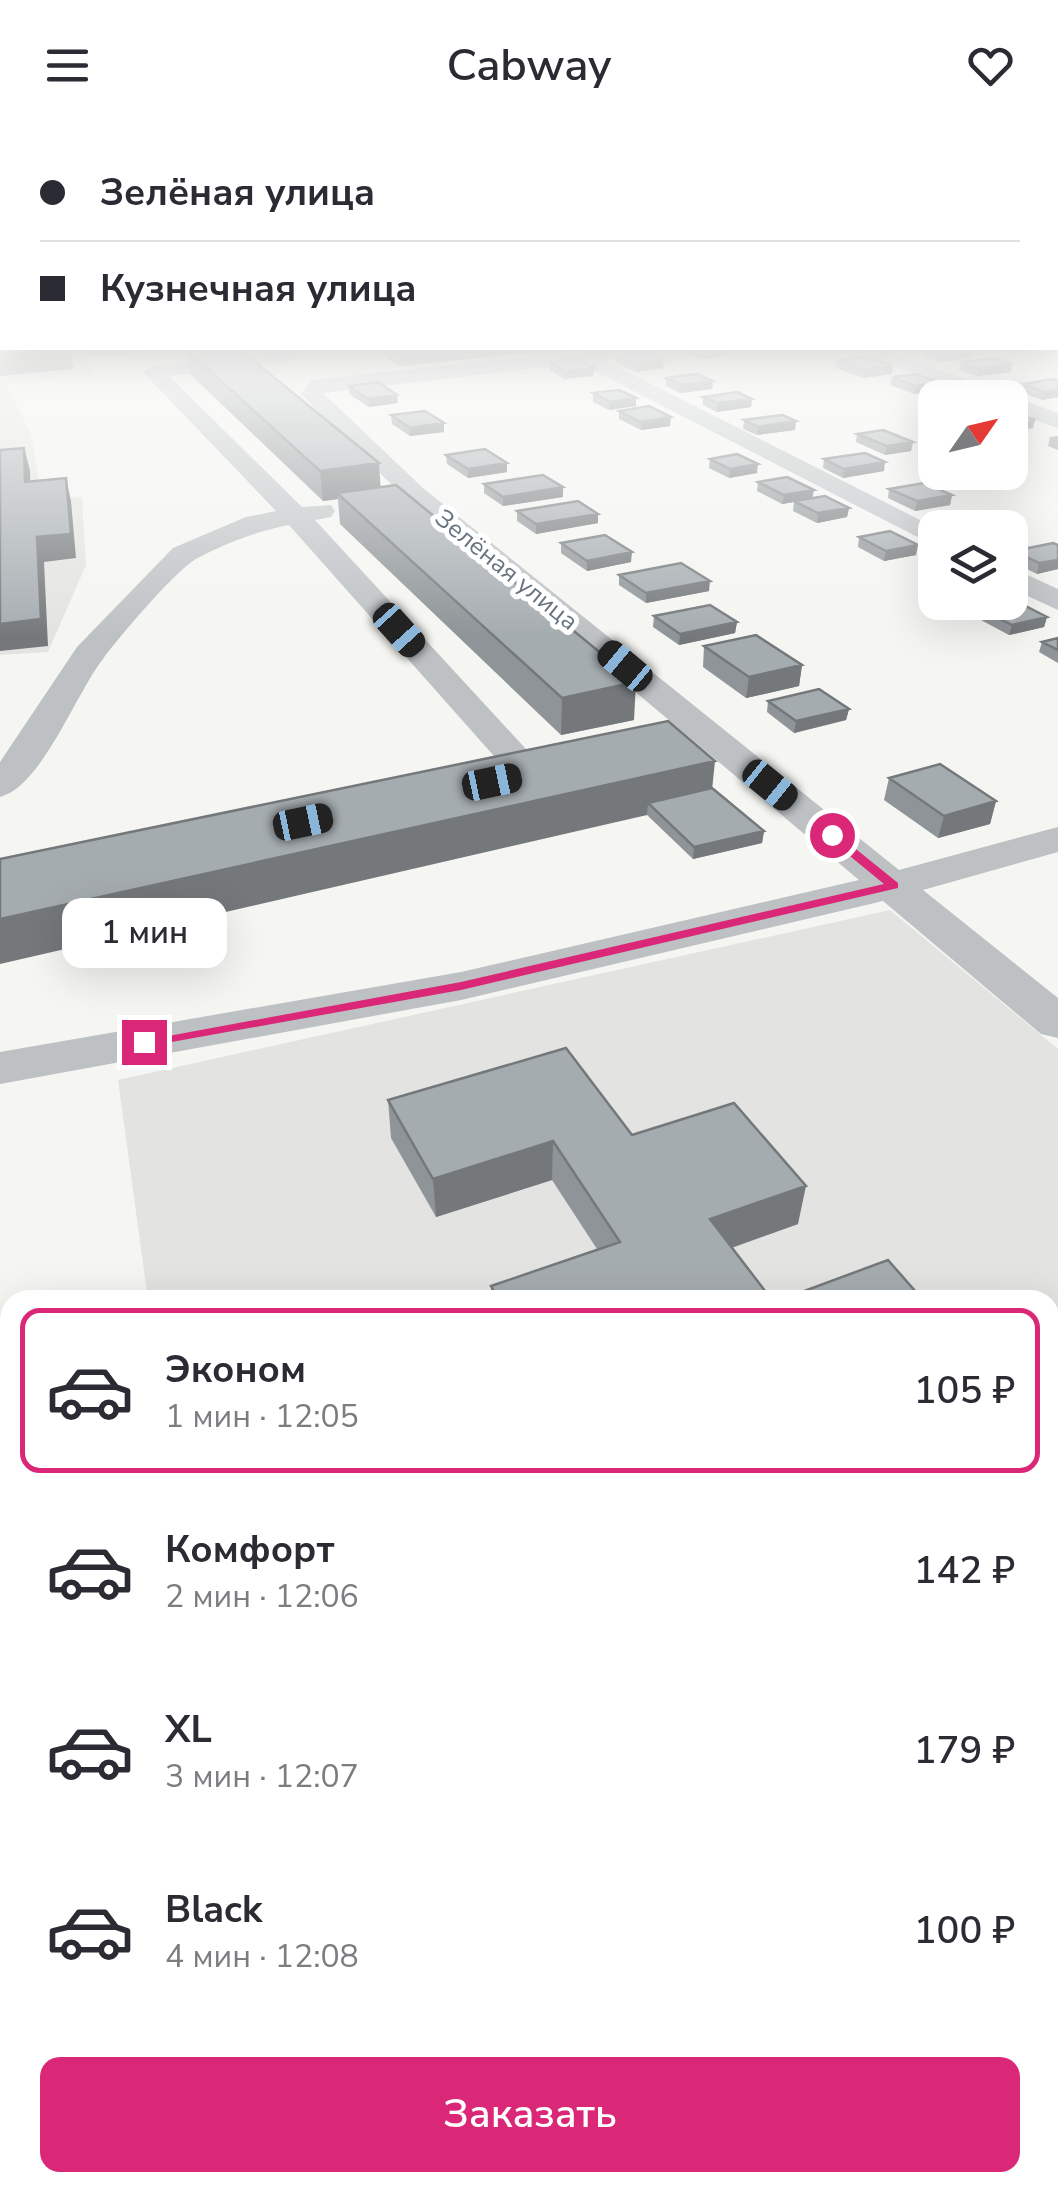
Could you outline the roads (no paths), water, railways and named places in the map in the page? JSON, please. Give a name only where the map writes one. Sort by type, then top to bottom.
[{"type":"street","points":[[225,445],[294,515],[530,774]]},
{"type":"street","name":"Зелёная улица","points":[[365,445],[419,497],[1058,1023]]},
{"type":"street","points":[[761,445],[918,529]]},
{"type":"street","points":[[384,502],[419,497]]},
{"type":"street","points":[[0,785],[28,751],[89,654],[183,554],[256,523],[348,507]]},
{"type":"street","points":[[1028,585],[1058,601]]},
{"type":"street","points":[[0,726],[28,751]]},
{"type":"street","points":[[655,747],[709,735]]},
{"type":"street","points":[[0,1068],[461,986],[894,885],[1058,839]]}]
